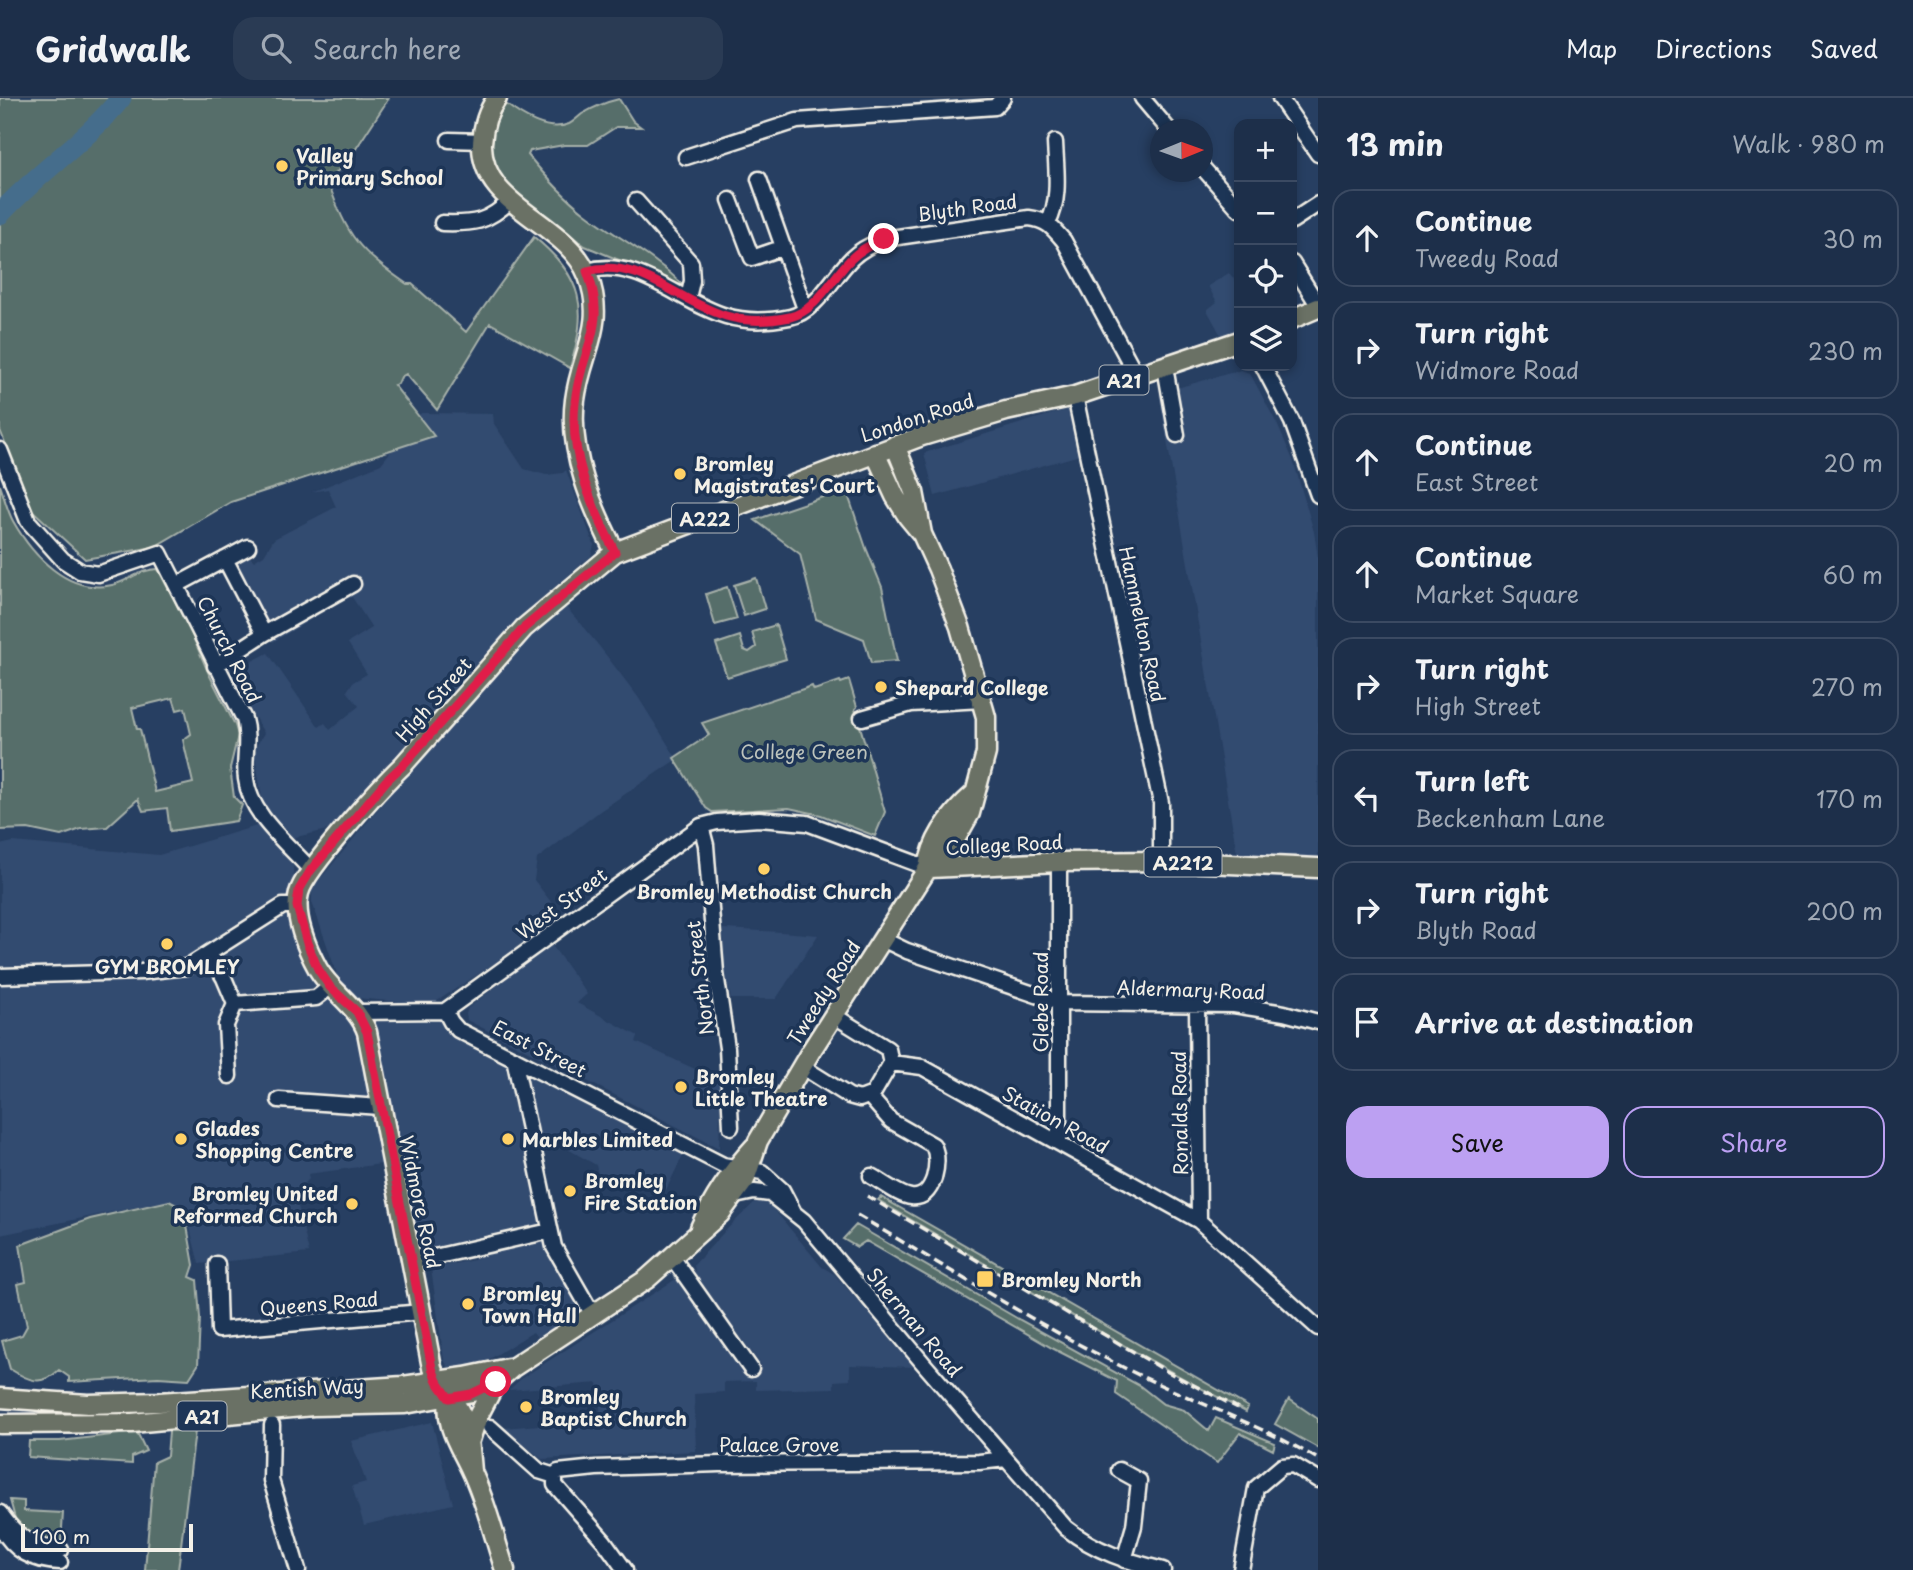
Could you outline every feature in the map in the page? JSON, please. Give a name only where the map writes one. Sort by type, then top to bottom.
[{"type":"main road","points":[[497,98],[487,116],[482,141],[487,170],[510,200],[574,250],[587,271],[593,290],[596,315],[576,392],[575,438],[585,483],[615,552]]},
{"type":"main road","points":[[1297,317],[1318,307]]},
{"type":"main road","name":"London Road","points":[[615,552],[895,445],[1006,411],[1075,396],[1234,343]]},
{"type":"main road","name":"Tweedy Road","points":[[895,445],[914,492],[922,534],[960,627],[982,699],[987,734],[986,753],[970,813],[960,836],[944,859],[928,868]]},
{"type":"main road","name":"Tweedy Road","points":[[875,453],[895,496],[922,534]]},
{"type":"main road","name":"High Street","points":[[298,898],[311,870],[386,781],[514,638],[615,552]]},
{"type":"main road","name":"Tweedy Road","points":[[449,1398],[471,1394],[496,1382],[512,1367],[648,1279],[720,1214],[735,1196],[749,1170],[758,1141],[802,1066],[928,868],[930,852],[953,813],[975,793]]},
{"type":"main road","points":[[960,836],[962,853],[974,866]]},
{"type":"main road","name":"College Road","points":[[928,868],[1059,862],[1161,862],[1318,868]]},
{"type":"main road","points":[[298,898],[312,955],[330,987],[357,1012]]},
{"type":"main road","name":"Widmore Road","points":[[357,1012],[369,1037],[380,1107],[430,1359],[437,1381],[458,1409],[470,1440],[472,1471]]},
{"type":"main road","name":"Tweedy Road","points":[[698,1233],[711,1206],[749,1170]]},
{"type":"main road","name":"Tweedy Road","points":[[437,1381],[512,1367]]},
{"type":"main road","name":"Kentish Way","points":[[0,1398],[61,1403],[140,1403],[403,1386],[437,1381]]},
{"type":"main road","points":[[470,1440],[478,1416],[496,1382]]},
{"type":"main road","name":"Widmore Road","points":[[449,1398],[448,1416],[451,1430],[472,1471],[505,1570]]},
{"type":"main road","name":"Kentish Way","points":[[0,1424],[132,1423],[313,1406],[405,1404],[449,1398]]},
{"type":"street","points":[[685,158],[797,121],[964,104],[995,107],[1003,98]]},
{"type":"street","points":[[1142,98],[1160,119]]},
{"type":"street","points":[[1280,98],[1318,154]]},
{"type":"street","points":[[449,140],[482,141]]},
{"type":"street","points":[[1055,142],[1056,198],[1048,223],[1064,241],[1137,376]]},
{"type":"street","points":[[587,271],[607,267],[623,270],[651,280],[718,313],[745,319],[793,316],[805,309],[759,179]]},
{"type":"street","points":[[1213,179],[1234,203]]},
{"type":"street","points":[[442,223],[472,224],[498,212],[510,200]]},
{"type":"street","points":[[730,200],[752,258],[783,247]]},
{"type":"street","points":[[636,201],[691,263],[692,281],[688,298]]},
{"type":"street","points":[[1297,218],[1318,204]]},
{"type":"street","name":"Blyth Road","points":[[805,309],[851,259],[864,248],[884,239],[1030,218],[1048,223]]},
{"type":"street","points":[[1297,271],[1318,307]]},
{"type":"street","points":[[1165,367],[1177,435]]},
{"type":"street","points":[[1266,371],[1292,422],[1318,495]]},
{"type":"street","name":"Hammelton Road","points":[[1075,396],[1161,803],[1161,862]]},
{"type":"street","name":"Church Road","points":[[0,450],[27,521],[63,560],[80,571],[98,575],[160,553],[247,730],[246,778],[251,802],[311,870]]},
{"type":"street","points":[[177,584],[248,547]]},
{"type":"street","points":[[225,559],[264,634]]},
{"type":"street","points":[[215,666],[264,634],[354,584]]},
{"type":"street","points":[[862,718],[911,704],[982,699]]},
{"type":"street","name":"College Road","points":[[701,826],[723,821],[759,819],[807,823],[928,868]]},
{"type":"street","name":"West Street","points":[[445,1012],[701,826]]},
{"type":"street","name":"North Street","points":[[701,826],[706,845],[716,973],[727,1048],[731,1127]]},
{"type":"street","name":"Glebe Road","points":[[1059,862],[1059,1143]]},
{"type":"street","points":[[0,976],[141,972],[187,967],[298,898]]},
{"type":"street","name":"Aldermary Road","points":[[882,939],[907,951],[1060,1003],[1197,1004],[1254,1008],[1318,1022]]},
{"type":"street","points":[[209,953],[235,1003],[226,1025],[229,1076]]},
{"type":"street","points":[[235,1003],[316,998],[330,987]]},
{"type":"street","name":"Ronalds Road","points":[[1197,1004],[1199,1221]]},
{"type":"street","points":[[357,1012],[445,1012]]},
{"type":"street","name":"East Street","points":[[445,1012],[458,1030],[723,1165],[749,1170]]},
{"type":"street","points":[[802,1066],[855,1099],[869,1097],[880,1086],[891,1063],[891,1056],[884,1045],[833,1015]]},
{"type":"street","points":[[514,1058],[554,1247],[593,1315]]},
{"type":"street","name":"Station Road","points":[[891,1063],[922,1067],[1199,1221],[1318,1328]]},
{"type":"street","points":[[869,1097],[891,1121],[933,1145],[937,1165],[929,1190],[917,1198],[902,1194],[871,1176]]},
{"type":"street","points":[[279,1100],[380,1107]]},
{"type":"street","name":"Sherman Road","points":[[749,1170],[782,1190],[793,1211],[839,1261],[1066,1528],[1085,1543],[1124,1560],[1163,1570]]},
{"type":"street","name":"Sherman Road","points":[[735,1196],[754,1192],[770,1194],[793,1211]]},
{"type":"street","points":[[412,1262],[550,1231]]},
{"type":"street","points":[[672,1257],[751,1369]]},
{"type":"street","name":"Queens Road","points":[[217,1264],[219,1330],[422,1312]]},
{"type":"street","points":[[273,1425],[271,1480],[298,1570]]},
{"type":"street","points":[[491,1427],[539,1471],[555,1476],[555,1485],[604,1541],[625,1570]]},
{"type":"street","name":"Palace Grove","points":[[555,1476],[563,1471],[596,1468],[979,1462],[1006,1459]]},
{"type":"street","points":[[1241,1570],[1256,1488],[1282,1466],[1293,1465],[1318,1479]]},
{"type":"street","points":[[1119,1470],[1139,1481],[1134,1527],[1124,1560]]},
{"type":"street","points":[[0,1513],[13,1531],[29,1543],[59,1558],[40,1560],[25,1553],[9,1542],[0,1526]]},
{"type":"shaded area","points":[[1229,273],[1234,279],[1234,334],[1223,339],[1207,310],[1217,302],[1208,286]]},
{"type":"shaded area","points":[[1237,371],[1249,373],[1293,460],[1314,532],[1318,558],[1318,857],[1237,853],[1159,393]]},
{"type":"shaded area","points":[[1068,409],[1080,455],[935,496],[924,453]]},
{"type":"shaded area","points":[[421,413],[493,414],[494,424],[524,469],[546,475],[563,473],[566,470],[594,545],[591,556],[532,606],[482,657],[397,754],[350,813],[327,830],[287,839],[263,804],[255,756],[257,745],[264,733],[229,673],[268,653],[319,727],[325,723],[330,730],[359,706],[347,691],[353,682],[367,674],[348,643],[372,628],[352,597],[273,642],[236,566],[236,559],[247,554],[254,561],[264,555],[274,539],[336,507],[328,489],[312,492],[381,464]]},
{"type":"shaded area","points":[[559,608],[567,608],[599,646],[638,697],[677,759],[600,811],[537,859],[534,880],[561,915],[431,1005],[357,998],[338,977],[312,902],[312,889],[512,647]]},
{"type":"shaded area","points":[[260,825],[293,866],[295,922],[315,982],[359,1026],[381,1164],[308,1174],[309,1179],[295,1193],[309,1253],[199,1264],[185,1208],[170,1200],[0,1235],[0,845],[13,842],[159,855]]},
{"type":"shaded area","points":[[723,929],[818,935],[776,999],[731,999],[724,969]]},
{"type":"shaded area","points":[[551,944],[587,994],[577,1003],[638,1036],[636,1042],[721,1081],[719,1148],[467,1020],[468,1008]]},
{"type":"shaded area","points":[[438,1018],[508,1059],[545,1225],[418,1254],[373,1026],[376,1022],[396,1019]]},
{"type":"shaded area","points":[[526,1073],[684,1153],[664,1194],[657,1181],[599,1178],[596,1165],[557,1143],[539,1142]]},
{"type":"shaded area","points":[[766,1200],[822,1267],[834,1274],[916,1367],[850,1365],[850,1380],[834,1381],[834,1388],[756,1390],[756,1381],[724,1382],[724,1392],[694,1394],[696,1451],[542,1459],[503,1428],[601,1420],[598,1383],[509,1390],[522,1378],[676,1279],[683,1281],[747,1370],[761,1370],[761,1365],[696,1277],[694,1265],[756,1201]]},
{"type":"shaded area","points":[[544,1236],[547,1253],[577,1305],[567,1311],[570,1317],[537,1337],[533,1332],[488,1360],[466,1367],[449,1368],[444,1360],[431,1268],[474,1260],[479,1252]]},
{"type":"shaded area","points":[[432,1422],[453,1504],[364,1525],[352,1486],[366,1482],[351,1441]]},
{"type":"green space","points":[[0,98],[389,98],[350,158],[328,181],[341,216],[356,241],[377,262],[407,284],[412,284],[466,332],[534,237],[563,266],[578,295],[579,328],[570,368],[490,323],[437,410],[406,374],[394,385],[434,436],[231,502],[154,547],[85,559],[32,510],[0,430]]},
{"type":"green space","points":[[619,99],[633,121],[641,127],[616,127],[588,145],[564,145],[530,151],[528,155],[577,207],[662,266],[685,287],[585,246],[502,184],[489,156],[494,123],[506,104],[535,122],[561,126],[596,107]]},
{"type":"green space","points":[[0,485],[11,517],[30,547],[53,570],[66,578],[96,587],[112,585],[158,569],[235,725],[238,735],[230,768],[234,797],[242,805],[236,821],[170,831],[167,808],[143,811],[138,799],[107,827],[81,829],[61,836],[28,829],[0,830]],"holes":[[[173,698],[177,710],[185,708],[191,734],[183,740],[193,783],[155,792],[140,729],[137,729],[132,708]]]},
{"type":"green space","points":[[846,489],[882,587],[897,661],[871,663],[864,639],[816,619],[800,554],[755,520]]},
{"type":"green space","points":[[756,578],[765,609],[744,616],[734,585]]},
{"type":"green space","points":[[727,587],[737,619],[715,625],[706,594]]},
{"type":"green space","points":[[776,625],[786,659],[727,677],[716,644],[740,636],[744,650],[749,652],[756,647],[752,632]]},
{"type":"green space","name":"College Green","points":[[849,680],[885,812],[875,836],[821,815],[789,808],[712,812],[706,808],[674,758],[709,735],[702,723],[812,686],[814,690]]},
{"type":"green space","points":[[881,1197],[1248,1407],[1246,1412],[1061,1309],[878,1200]]},
{"type":"green space","points":[[169,1201],[184,1209],[194,1265],[190,1277],[197,1280],[200,1318],[198,1365],[189,1379],[158,1377],[69,1382],[69,1377],[59,1370],[47,1379],[35,1380],[10,1369],[2,1341],[22,1335],[27,1326],[18,1284],[26,1282],[20,1245],[90,1219]]},
{"type":"green space","points":[[856,1225],[1140,1386],[1163,1404],[1184,1410],[1209,1431],[1216,1418],[1275,1443],[1273,1450],[1240,1433],[1217,1463],[1116,1394],[1117,1381],[1052,1348],[866,1241],[857,1247],[843,1239]]},
{"type":"green space","points":[[1289,1399],[1318,1419],[1318,1448],[1275,1424]]},
{"type":"green space","points":[[169,1431],[195,1431],[178,1570],[145,1570],[154,1462],[167,1456]]},
{"type":"green space","points":[[137,1432],[146,1451],[132,1457],[132,1464],[28,1457],[29,1441],[60,1441]]},
{"type":"green space","points":[[10,1500],[24,1501],[24,1511],[63,1513],[61,1543],[41,1540],[16,1522]]},
{"type":"waterway","points":[[0,214],[93,129],[121,98]]},
{"type":"railway","points":[[867,1196],[1168,1372],[1238,1408]]},
{"type":"railway","points":[[857,1215],[1079,1344],[1137,1374],[1267,1432],[1318,1459]]},
{"type":"place","name":"Valley Primary School","points":[[282,166]]},
{"type":"place","name":"Bromley Magistrates' Court","points":[[680,474]]},
{"type":"place","name":"Shepard College","points":[[881,687]]},
{"type":"place","name":"Bromley Methodist Church","points":[[764,869]]},
{"type":"place","name":"GYM BROMLEY","points":[[167,944]]},
{"type":"place","name":"Bromley Little Theatre","points":[[681,1087]]},
{"type":"place","name":"Glades Shopping Centre","points":[[181,1139]]},
{"type":"place","name":"Marbles Limited","points":[[508,1139]]},
{"type":"place","name":"Bromley Fire Station","points":[[570,1191]]},
{"type":"place","name":"Bromley United Reformed Church","points":[[352,1204]]},
{"type":"place","name":"Bromley North","points":[[985,1279]]},
{"type":"place","name":"Bromley Town Hall","points":[[468,1304]]},
{"type":"place","name":"Bromley Baptist Church","points":[[526,1407]]},
{"type":"route","points":[[496,1382],[471,1394],[449,1398],[437,1381],[428,1349],[367,1032],[357,1012],[330,987],[318,969],[307,943],[297,906],[299,890],[311,870],[386,781],[514,638],[615,552],[585,483],[575,438],[576,392],[596,315],[587,271],[607,267],[623,270],[651,280],[724,316],[759,320],[793,316],[805,309],[851,259],[864,248],[884,239]]}]
